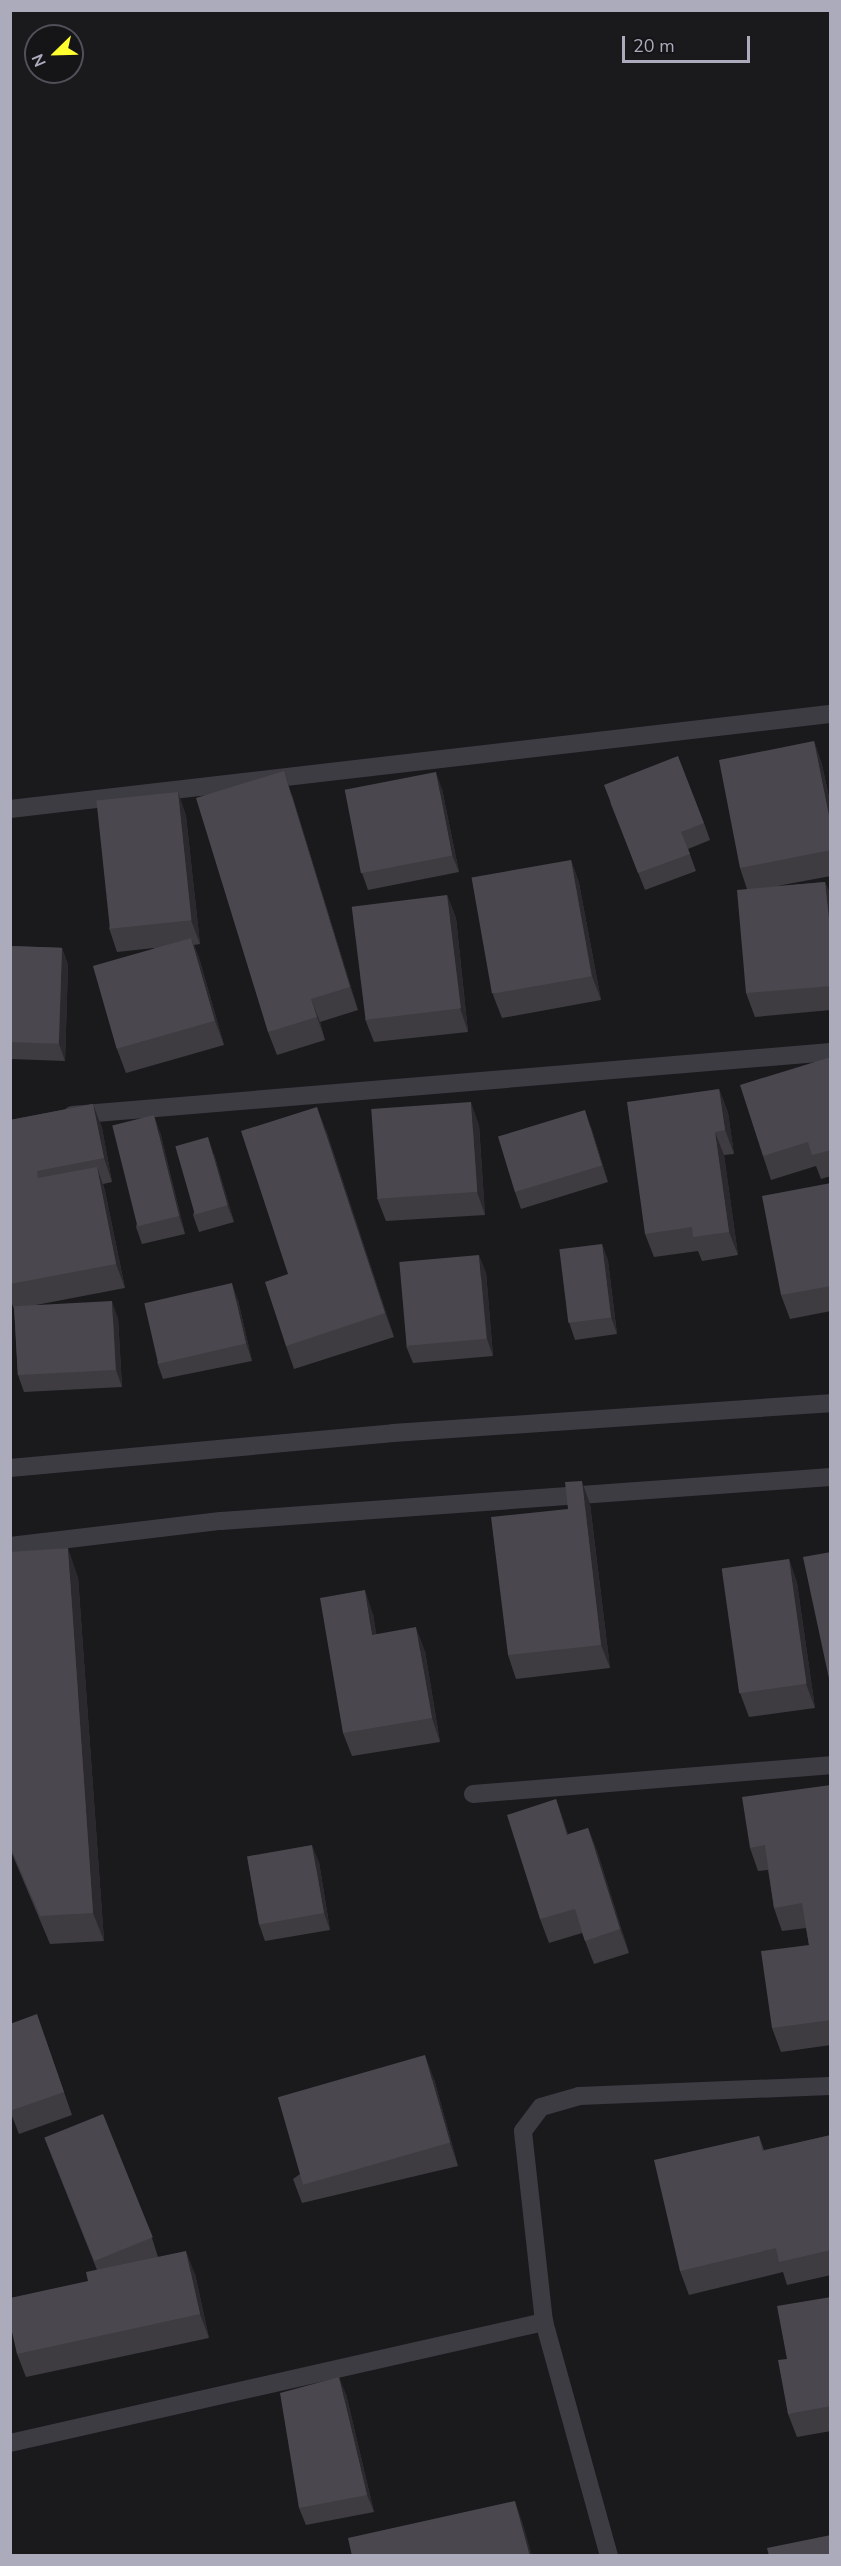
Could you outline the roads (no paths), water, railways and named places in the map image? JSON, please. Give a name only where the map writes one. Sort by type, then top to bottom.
[{"type":"street","points":[[10,808],[831,714]]},
{"type":"street","points":[[58,1116],[831,1052]]},
{"type":"street","points":[[10,1468],[393,1433],[831,1403]]},
{"type":"street","points":[[10,1546],[221,1521],[831,1477]]},
{"type":"street","points":[[473,1794],[831,1765]]},
{"type":"street","points":[[609,2556],[544,2322],[523,2131],[541,2107],[579,2096],[831,2086]]},
{"type":"street","points":[[10,2443],[544,2322]]}]
